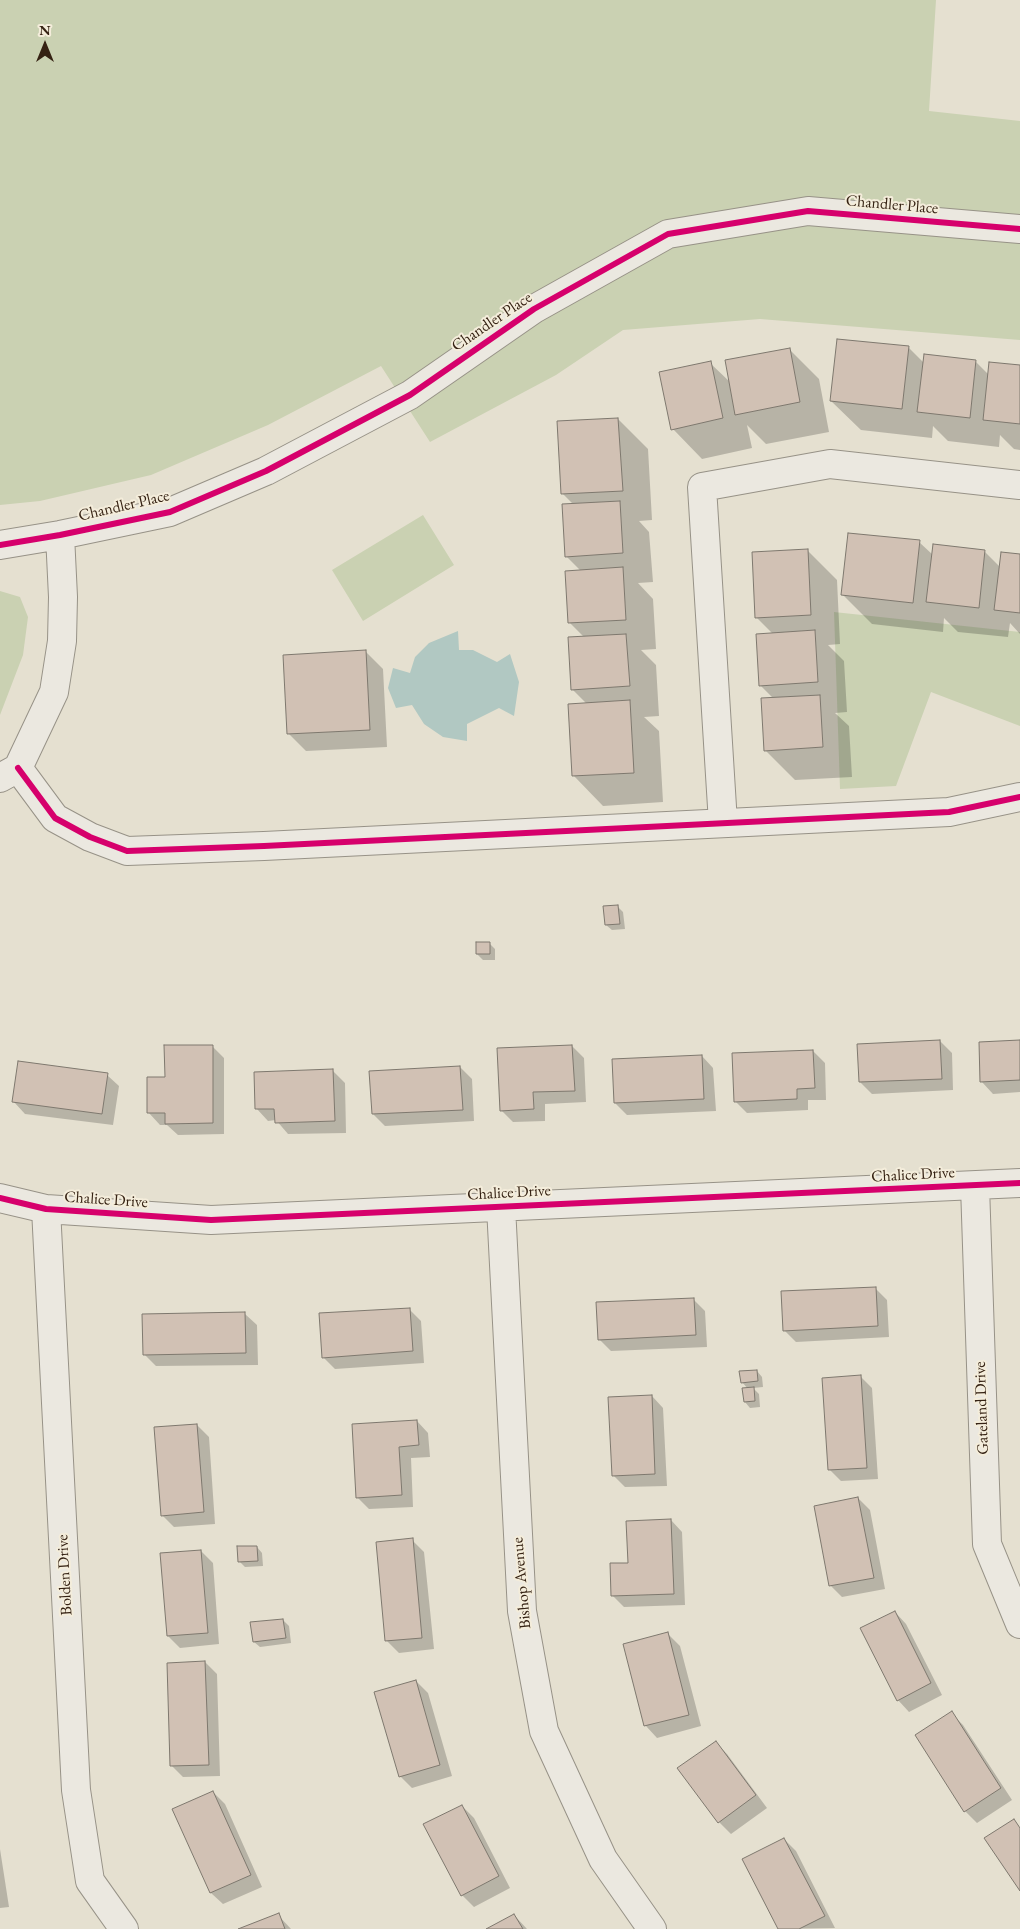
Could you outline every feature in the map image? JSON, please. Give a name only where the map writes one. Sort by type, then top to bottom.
[{"type":"street","name":"Chandler Place","points":[[0,545],[60,535],[170,512],[266,471],[410,396],[534,309],[668,234],[808,211],[1020,229]]},
{"type":"street","points":[[723,823],[702,487],[830,464],[1020,485]]},
{"type":"street","points":[[60,535],[63,597],[62,641],[54,692],[9,773],[55,818],[90,837],[127,850],[284,845],[949,812],[1020,797]]},
{"type":"street","name":"Chalice Drive","points":[[0,1198],[46,1209],[211,1220],[1020,1184]]},
{"type":"street","name":"Gateland Drive","points":[[974,1186],[987,1544],[1020,1624]]},
{"type":"street","name":"Bishop Avenue","points":[[501,1207],[522,1611],[544,1731],[603,1858],[652,1929]]},
{"type":"street","name":"Bolden Drive","points":[[46,1209],[76,1790],[90,1881],[124,1929]]},
{"type":"green space","points":[[0,0],[936,0],[929,111],[1020,121],[1020,340],[760,319],[623,330],[556,375],[430,442],[381,366],[268,425],[151,475],[40,501],[0,505]]},
{"type":"green space","points":[[423,515],[454,565],[363,621],[332,570]]},
{"type":"green space","points":[[0,591],[20,597],[28,617],[23,655],[0,715]]},
{"type":"green space","points":[[834,612],[1020,632],[1020,726],[931,692],[896,786],[840,789]]},
{"type":"water","points":[[458,631],[459,650],[473,650],[497,662],[510,654],[519,682],[514,716],[499,708],[467,724],[467,741],[443,737],[424,724],[412,705],[396,708],[388,688],[393,668],[410,673],[415,657],[429,643]]},
{"type":"building","points":[[837,339],[909,346],[902,409],[830,401]]},
{"type":"building","points":[[790,348],[800,402],[735,415],[725,360]]},
{"type":"building","points":[[924,354],[976,360],[970,418],[917,412]]},
{"type":"building","points":[[711,361],[723,418],[671,430],[659,372]]},
{"type":"building","points":[[989,362],[1020,365],[1020,424],[983,420]]},
{"type":"building","points":[[618,418],[623,491],[561,494],[557,421]]},
{"type":"building","points":[[620,501],[623,553],[565,557],[562,504]]},
{"type":"building","points":[[848,533],[920,540],[913,603],[841,595]]},
{"type":"building","points":[[933,544],[985,550],[979,608],[926,602]]},
{"type":"building","points":[[808,549],[811,615],[755,618],[752,552]]},
{"type":"building","points":[[1001,552],[1020,554],[1020,613],[994,610]]},
{"type":"building","points":[[623,567],[626,620],[568,623],[565,571]]},
{"type":"building","points":[[815,630],[818,682],[759,686],[756,634]]},
{"type":"building","points":[[626,634],[630,686],[571,690],[568,637]]},
{"type":"building","points":[[366,650],[370,730],[287,734],[283,655]]},
{"type":"building","points":[[820,695],[823,747],[764,751],[761,698]]},
{"type":"building","points":[[630,700],[634,773],[572,776],[568,704]]},
{"type":"building","points":[[618,905],[620,924],[605,925],[603,906]]},
{"type":"building","points":[[476,942],[490,942],[490,954],[476,954]]},
{"type":"building","points":[[940,1040],[942,1079],[859,1082],[857,1044]]},
{"type":"building","points":[[1020,1040],[1020,1080],[980,1082],[979,1042]]},
{"type":"building","points":[[164,1045],[213,1045],[213,1123],[165,1124],[165,1113],[147,1113],[147,1077],[165,1077]]},
{"type":"building","points":[[572,1045],[575,1091],[533,1092],[534,1109],[500,1111],[497,1048]]},
{"type":"building","points":[[813,1050],[815,1088],[797,1089],[797,1099],[734,1102],[732,1053]]},
{"type":"building","points":[[702,1055],[704,1099],[614,1103],[612,1059]]},
{"type":"building","points":[[18,1061],[108,1073],[102,1114],[12,1102]]},
{"type":"building","points":[[460,1066],[463,1110],[372,1114],[369,1071]]},
{"type":"building","points":[[333,1069],[335,1121],[275,1123],[274,1109],[255,1109],[254,1072]]},
{"type":"building","points":[[876,1287],[878,1326],[783,1331],[781,1291]]},
{"type":"building","points":[[694,1298],[696,1335],[598,1340],[596,1302]]},
{"type":"building","points":[[410,1308],[413,1351],[322,1358],[319,1313]]},
{"type":"building","points":[[245,1312],[246,1353],[143,1355],[142,1314]]},
{"type":"building","points":[[757,1370],[758,1381],[741,1383],[739,1371]]},
{"type":"building","points":[[861,1375],[867,1468],[828,1470],[822,1378]]},
{"type":"building","points":[[754,1387],[755,1401],[744,1402],[742,1388]]},
{"type":"building","points":[[652,1395],[655,1474],[612,1476],[608,1397]]},
{"type":"building","points":[[417,1420],[419,1445],[399,1447],[402,1495],[356,1498],[352,1424]]},
{"type":"building","points":[[197,1424],[204,1512],[161,1516],[154,1427]]},
{"type":"building","points":[[858,1497],[874,1578],[829,1586],[814,1506]]},
{"type":"building","points":[[671,1519],[674,1594],[611,1596],[610,1563],[628,1563],[626,1521]]},
{"type":"building","points":[[413,1538],[422,1638],[385,1641],[376,1542]]},
{"type":"building","points":[[237,1546],[257,1546],[258,1561],[238,1562]]},
{"type":"building","points":[[201,1550],[208,1633],[167,1636],[160,1553]]},
{"type":"building","points":[[895,1611],[931,1683],[897,1701],[860,1628]]},
{"type":"building","points":[[283,1619],[286,1638],[253,1642],[250,1622]]},
{"type":"building","points":[[668,1632],[689,1715],[644,1726],[623,1644]]},
{"type":"building","points":[[205,1661],[209,1765],[170,1766],[167,1663]]},
{"type":"building","points":[[416,1680],[440,1765],[399,1777],[374,1692]]},
{"type":"building","points":[[952,1711],[1001,1788],[964,1812],[915,1735]]},
{"type":"building","points":[[716,1741],[756,1795],[718,1823],[677,1768]]},
{"type":"building","points":[[213,1791],[251,1875],[210,1893],[172,1809]]},
{"type":"building","points":[[462,1805],[499,1876],[461,1896],[423,1824]]},
{"type":"building","points":[[1014,1819],[1020,1828],[1020,1891],[984,1838]]},
{"type":"building","points":[[784,1838],[825,1916],[799,1929],[778,1929],[742,1859]]},
{"type":"building","points":[[279,1913],[285,1929],[238,1929]]},
{"type":"building","points":[[514,1914],[523,1929],[486,1929]]},
{"type":"cycle path","points":[[0,545],[60,535],[170,512],[266,471],[410,395],[534,309],[668,234],[808,211],[1020,229]]},
{"type":"cycle path","points":[[18,768],[55,818],[90,837],[127,851],[949,812],[1020,797]]},
{"type":"cycle path","points":[[0,1198],[46,1209],[211,1220],[1020,1183]]}]
